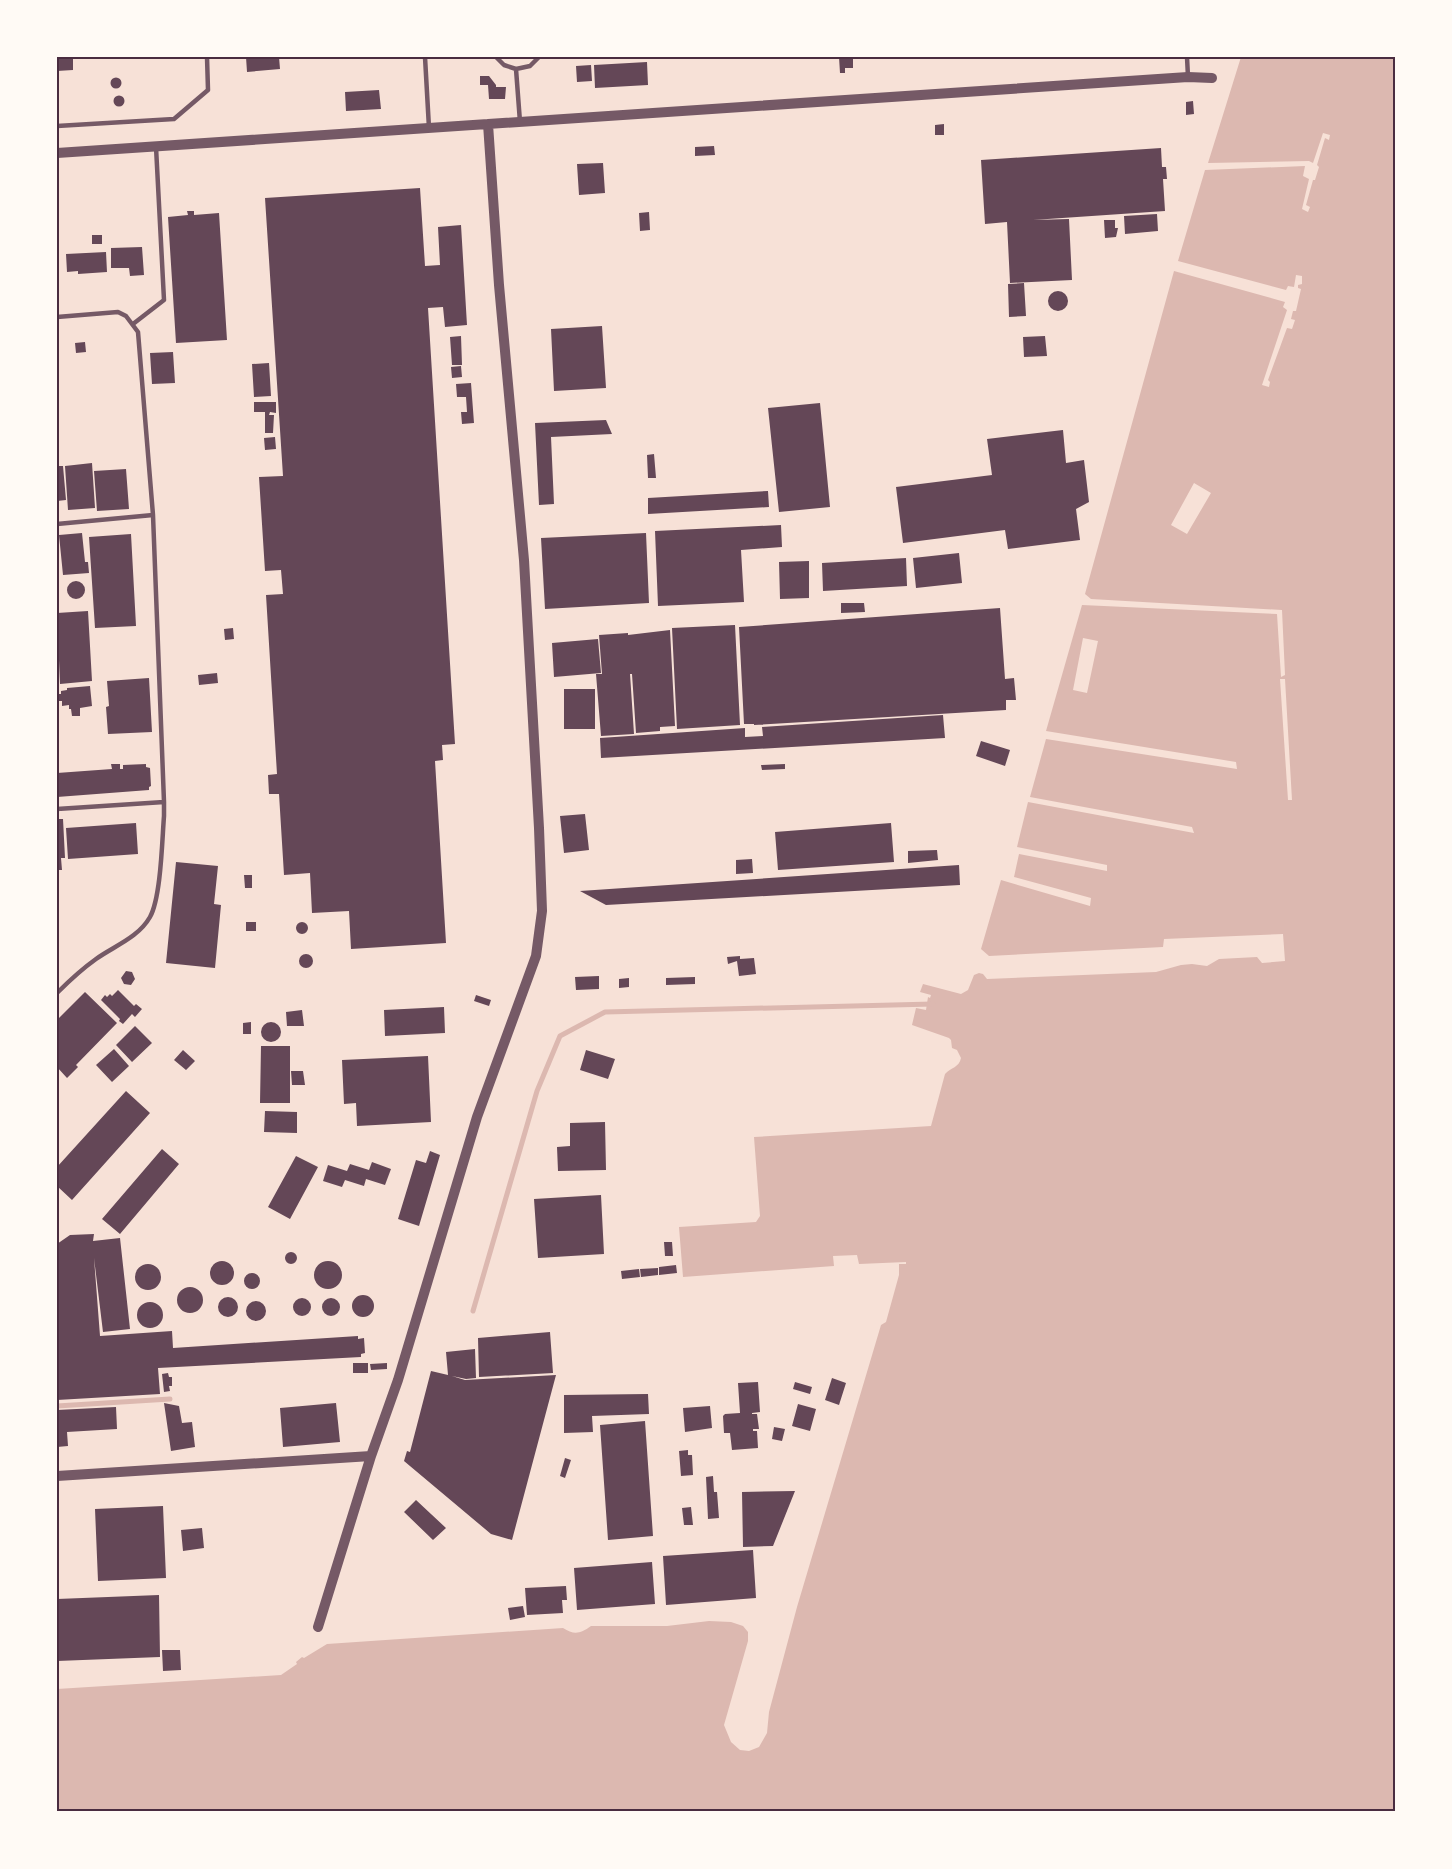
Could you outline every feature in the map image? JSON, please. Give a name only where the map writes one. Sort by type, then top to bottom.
[{"type":"street","points":[[57,153],[1188,77],[1212,78]]},
{"type":"street","points":[[318,1627],[371,1456],[398,1380],[477,1118],[536,956],[542,911],[524,560],[499,285],[488,124]]},
{"type":"street","points":[[57,1476],[371,1456]]},
{"type":"lane","points":[[57,126],[174,119],[208,90],[207,57]]},
{"type":"lane","points":[[425,57],[429,128]]},
{"type":"lane","points":[[496,57],[504,65],[516,69],[530,66],[539,57]]},
{"type":"lane","points":[[1187,57],[1188,77]]},
{"type":"lane","points":[[516,69],[520,122]]},
{"type":"lane","points":[[133,324],[164,300],[156,147]]},
{"type":"lane","points":[[57,317],[118,312],[126,316],[138,332],[153,515],[164,802],[156,903],[150,916],[136,933],[96,959],[57,993]]},
{"type":"lane","points":[[57,524],[153,515]]},
{"type":"lane","points":[[57,809],[164,802]]},
{"type":"shaded area","points":[[1241,57],[1395,57],[1395,1812],[57,1812],[57,1689],[281,1675],[297,1664],[296,1662],[302,1657],[304,1658],[327,1644],[563,1628],[577,1633],[591,1626],[667,1626],[709,1621],[731,1622],[743,1626],[748,1632],[748,1641],[724,1725],[731,1742],[740,1750],[749,1751],[759,1747],[767,1733],[769,1712],[797,1607],[881,1325],[886,1322],[899,1275],[899,1264],[906,1264],[906,1262],[859,1264],[857,1255],[833,1256],[834,1266],[683,1277],[679,1227],[756,1222],[760,1216],[754,1137],[931,1126],[945,1074],[957,1066],[961,1058],[957,1050],[952,1048],[949,1038],[912,1025],[916,1008],[926,1010],[928,997],[930,998],[931,995],[920,992],[923,984],[961,994],[968,990],[974,975],[979,973],[987,979],[1156,972],[1181,965],[1207,966],[1219,959],[1257,957],[1262,963],[1285,961],[1283,934],[1164,939],[1163,947],[989,956],[981,949],[1001,880],[1090,906],[1091,898],[1014,877],[1019,854],[1107,871],[1107,865],[1017,847],[1028,802],[1194,833],[1192,827],[1030,797],[1046,739],[1237,769],[1236,762],[1046,731],[1082,605],[1277,614],[1281,677],[1285,675],[1282,610],[1091,599],[1085,594],[1174,271],[1285,302],[1283,307],[1287,310],[1262,385],[1269,387],[1268,380],[1287,328],[1292,329],[1295,320],[1291,319],[1293,311],[1296,311],[1301,289],[1298,285],[1302,284],[1302,276],[1296,275],[1294,287],[1288,286],[1286,290],[1178,261],[1205,170],[1305,166],[1303,176],[1309,179],[1302,209],[1308,212],[1310,207],[1306,205],[1319,167],[1317,165],[1325,138],[1329,140],[1330,135],[1323,133],[1313,163],[1309,161],[1208,163]],"holes":[[[1194,483],[1211,493],[1187,534],[1171,525]],[[1083,638],[1098,641],[1087,693],[1073,690]],[[1280,679],[1285,679],[1292,800],[1288,800]]]},
{"type":"building","points":[[246,57],[279,57],[280,69],[247,72]]},
{"type":"building","points":[[839,57],[853,57],[853,68],[845,68],[845,73],[840,73]]},
{"type":"building","points":[[57,58],[73,58],[73,70],[57,71]]},
{"type":"building","points":[[647,62],[648,85],[595,88],[594,65]]},
{"type":"building","points":[[591,65],[592,81],[577,82],[576,66]]},
{"type":"building","points":[[480,76],[489,76],[496,87],[506,87],[505,99],[489,99],[488,85],[480,85]]},
{"type":"building","points":[[116,77],[122,83],[116,89],[110,83]]},
{"type":"building","points":[[379,90],[381,109],[346,111],[345,92]]},
{"type":"building","points":[[119,96],[123,97],[123,105],[119,106],[115,105],[114,101],[115,97]]},
{"type":"building","points":[[1193,101],[1194,114],[1186,115],[1186,102]]},
{"type":"building","points":[[944,124],[944,135],[935,135],[935,125]]},
{"type":"building","points":[[714,146],[715,155],[695,156],[695,147]]},
{"type":"building","points":[[1161,148],[1162,167],[1166,167],[1167,179],[1163,179],[1165,211],[1033,220],[1069,219],[1072,280],[1010,283],[1007,222],[985,224],[981,160]]},
{"type":"building","points":[[603,163],[605,193],[579,195],[577,164]]},
{"type":"building","points":[[420,188],[425,266],[440,265],[438,227],[461,225],[467,325],[445,327],[443,307],[428,308],[455,744],[442,745],[443,760],[435,761],[446,943],[351,949],[349,911],[312,913],[310,873],[284,875],[279,794],[269,794],[268,775],[277,774],[266,595],[283,594],[281,570],[265,571],[259,477],[283,476],[265,198]]},
{"type":"building","points":[[187,211],[194,211],[194,215],[219,213],[227,340],[176,343],[168,217],[188,215]]},
{"type":"building","points":[[649,212],[650,230],[640,231],[639,213]]},
{"type":"building","points":[[1157,214],[1158,231],[1125,234],[1124,216]]},
{"type":"building","points":[[1104,220],[1115,220],[1115,228],[1118,228],[1116,237],[1105,238]]},
{"type":"building","points":[[92,235],[102,235],[102,244],[92,244]]},
{"type":"building","points":[[142,247],[144,275],[130,276],[129,268],[111,268],[111,248]]},
{"type":"building","points":[[106,252],[107,272],[78,274],[78,271],[67,272],[66,254]]},
{"type":"building","points":[[1024,283],[1026,316],[1009,317],[1008,284]]},
{"type":"building","points":[[1058,291],[1065,294],[1068,301],[1065,308],[1058,311],[1051,308],[1048,301],[1051,294]]},
{"type":"building","points":[[602,326],[606,388],[554,391],[551,329]]},
{"type":"building","points":[[461,336],[462,365],[452,365],[450,337]]},
{"type":"building","points":[[1045,336],[1047,356],[1024,357],[1023,337]]},
{"type":"building","points":[[85,342],[86,352],[76,353],[75,343]]},
{"type":"building","points":[[173,352],[175,383],[152,384],[150,353]]},
{"type":"building","points":[[269,363],[271,396],[254,397],[252,364]]},
{"type":"building","points":[[461,366],[462,377],[452,378],[451,367]]},
{"type":"building","points":[[471,383],[474,423],[462,424],[461,412],[467,412],[466,397],[457,397],[456,384]]},
{"type":"building","points":[[254,402],[276,402],[276,413],[270,412],[269,415],[274,415],[273,433],[265,433],[265,412],[254,412]]},
{"type":"building","points":[[820,403],[830,507],[779,512],[768,408]]},
{"type":"building","points":[[606,420],[612,434],[551,437],[554,504],[539,505],[535,423]]},
{"type":"building","points":[[1063,430],[1066,463],[1084,460],[1089,502],[1076,509],[1080,540],[1008,549],[1005,530],[903,543],[896,487],[992,475],[987,439]]},
{"type":"building","points":[[275,437],[276,449],[265,450],[264,438]]},
{"type":"building","points":[[654,454],[656,478],[648,478],[647,455]]},
{"type":"building","points":[[92,463],[95,508],[68,510],[65,466]]},
{"type":"building","points":[[57,466],[63,466],[66,500],[57,501]]},
{"type":"building","points":[[126,469],[129,509],[97,511],[94,471]]},
{"type":"building","points":[[768,491],[769,507],[648,514],[648,498]]},
{"type":"building","points":[[781,525],[782,547],[741,550],[744,602],[658,606],[655,531]]},
{"type":"building","points":[[82,533],[85,562],[88,562],[89,573],[63,575],[59,535]]},
{"type":"building","points":[[646,533],[649,603],[545,609],[541,538]]},
{"type":"building","points":[[131,534],[136,626],[95,628],[89,537]]},
{"type":"building","points":[[959,553],[962,583],[916,588],[913,558]]},
{"type":"building","points":[[906,558],[907,586],[823,591],[822,563]]},
{"type":"building","points":[[809,561],[809,598],[780,599],[779,562]]},
{"type":"building","points":[[72,581],[80,581],[85,586],[83,597],[72,599],[67,594],[67,586]]},
{"type":"building","points":[[841,603],[864,603],[865,612],[841,613]]},
{"type":"building","points":[[1000,608],[1005,679],[1014,678],[1016,700],[1006,700],[1006,710],[744,724],[739,627]]},
{"type":"building","points":[[88,611],[92,681],[60,684],[57,613]]},
{"type":"building","points":[[735,625],[740,725],[677,729],[672,628]]},
{"type":"building","points":[[233,628],[234,639],[225,640],[224,629]]},
{"type":"building","points":[[670,630],[675,726],[660,727],[660,731],[636,733],[632,674],[630,674],[634,734],[601,736],[596,674],[602,674],[599,635],[628,633],[628,635]]},
{"type":"building","points":[[598,639],[601,673],[554,677],[552,643]]},
{"type":"building","points":[[217,673],[218,683],[199,685],[198,675]]},
{"type":"building","points":[[149,678],[152,732],[108,734],[107,681]]},
{"type":"building","points":[[90,686],[92,706],[80,708],[80,716],[72,716],[69,705],[62,706],[58,694],[67,688]]},
{"type":"building","points":[[564,689],[595,689],[595,729],[564,729]]},
{"type":"building","points":[[943,715],[945,738],[601,758],[600,738],[745,728],[745,737],[763,736],[762,727]]},
{"type":"building","points":[[981,741],[1010,750],[1005,766],[976,756]]},
{"type":"building","points":[[111,764],[120,764],[120,769],[123,769],[123,765],[146,764],[146,767],[150,768],[151,786],[149,790],[57,797],[57,773],[112,769]]},
{"type":"building","points":[[785,764],[785,769],[762,770],[761,765]]},
{"type":"building","points":[[585,814],[589,850],[564,853],[560,816]]},
{"type":"building","points":[[57,819],[63,819],[65,858],[61,858],[62,870],[57,870]]},
{"type":"building","points":[[136,823],[138,854],[68,859],[66,828]]},
{"type":"building","points":[[891,823],[894,862],[778,870],[775,832]]},
{"type":"building","points":[[937,850],[938,860],[908,863],[908,851]]},
{"type":"building","points":[[752,859],[753,873],[736,874],[736,860]]},
{"type":"building","points":[[176,862],[218,866],[214,904],[221,905],[215,968],[166,963]]},
{"type":"building","points":[[959,865],[960,885],[606,905],[580,891]]},
{"type":"building","points":[[244,875],[252,875],[252,888],[245,888]]},
{"type":"building","points":[[246,922],[256,922],[256,931],[246,931]]},
{"type":"building","points":[[304,922],[308,928],[304,934],[300,934],[296,926]]},
{"type":"building","points":[[306,954],[311,956],[313,961],[311,966],[306,968],[301,966],[299,961],[301,956]]},
{"type":"building","points":[[740,956],[740,959],[754,958],[756,974],[739,976],[737,961],[728,964],[727,957]]},
{"type":"building","points":[[126,971],[132,972],[135,979],[131,985],[124,984],[121,978]]},
{"type":"building","points":[[599,976],[599,989],[576,990],[575,977]]},
{"type":"building","points":[[695,977],[695,984],[666,985],[666,978]]},
{"type":"building","points":[[629,978],[629,987],[619,988],[619,979]]},
{"type":"building","points":[[118,990],[134,1006],[136,1004],[142,1009],[135,1017],[132,1014],[123,1024],[101,1000],[105,995],[112,996]]},
{"type":"building","points":[[85,992],[117,1023],[76,1065],[78,1067],[67,1078],[57,1067],[57,1020]]},
{"type":"building","points":[[476,995],[491,1000],[489,1006],[474,1001]]},
{"type":"building","points":[[444,1007],[445,1033],[385,1036],[384,1010]]},
{"type":"building","points":[[302,1010],[304,1026],[287,1026],[286,1012]]},
{"type":"building","points":[[251,1022],[251,1034],[243,1034],[243,1023]]},
{"type":"building","points":[[271,1022],[278,1025],[281,1032],[278,1039],[271,1042],[264,1039],[261,1032],[264,1025]]},
{"type":"building","points":[[135,1026],[152,1043],[132,1062],[116,1045]]},
{"type":"building","points":[[261,1046],[290,1046],[290,1103],[260,1103]]},
{"type":"building","points":[[114,1049],[129,1066],[112,1082],[96,1065]]},
{"type":"building","points":[[183,1050],[195,1061],[186,1070],[174,1060]]},
{"type":"building","points":[[586,1050],[615,1059],[608,1079],[580,1070]]},
{"type":"building","points":[[428,1056],[431,1122],[357,1126],[356,1103],[344,1104],[342,1060]]},
{"type":"building","points":[[291,1071],[303,1071],[305,1085],[292,1085]]},
{"type":"building","points":[[126,1091],[150,1113],[72,1200],[57,1186],[57,1167]]},
{"type":"building","points":[[265,1111],[297,1112],[297,1133],[264,1132]]},
{"type":"building","points":[[605,1122],[606,1170],[558,1171],[557,1147],[570,1146],[570,1123]]},
{"type":"building","points":[[162,1149],[179,1164],[120,1234],[102,1219]]},
{"type":"building","points":[[430,1151],[440,1155],[419,1226],[398,1219],[416,1160],[426,1163]]},
{"type":"building","points":[[296,1156],[318,1167],[290,1219],[268,1207]]},
{"type":"building","points":[[372,1162],[391,1169],[385,1185],[366,1179],[364,1186],[345,1180],[342,1187],[323,1181],[328,1165],[347,1171],[350,1164],[369,1170]]},
{"type":"building","points":[[601,1195],[604,1254],[538,1258],[534,1199]]},
{"type":"building","points":[[94,1234],[93,1241],[120,1238],[130,1329],[103,1332],[94,1258],[100,1336],[172,1331],[173,1348],[358,1336],[358,1339],[364,1338],[365,1353],[361,1354],[361,1357],[158,1368],[160,1394],[57,1400],[57,1244],[70,1235]]},
{"type":"building","points":[[664,1242],[672,1242],[673,1256],[665,1256]]},
{"type":"building","points":[[293,1252],[297,1258],[293,1264],[289,1264],[285,1256]]},
{"type":"building","points":[[222,1261],[231,1264],[234,1273],[231,1282],[222,1285],[213,1282],[210,1273],[213,1264]]},
{"type":"building","points":[[328,1261],[338,1265],[342,1275],[338,1285],[328,1289],[318,1285],[314,1275],[318,1265]]},
{"type":"building","points":[[148,1264],[157,1268],[161,1277],[157,1286],[148,1290],[139,1286],[135,1277],[139,1268]]},
{"type":"building","points":[[676,1265],[677,1273],[659,1275],[659,1267]]},
{"type":"building","points":[[658,1268],[658,1275],[641,1277],[640,1269]]},
{"type":"building","points":[[639,1269],[640,1277],[622,1279],[621,1271]]},
{"type":"building","points":[[252,1273],[258,1275],[260,1281],[258,1287],[252,1289],[246,1287],[244,1281],[246,1275]]},
{"type":"building","points":[[190,1287],[200,1290],[203,1300],[200,1310],[190,1313],[180,1310],[177,1300],[180,1290]]},
{"type":"building","points":[[363,1295],[373,1302],[374,1306],[367,1316],[363,1317],[353,1310],[352,1306],[359,1296]]},
{"type":"building","points":[[228,1297],[235,1300],[238,1307],[235,1314],[228,1317],[221,1314],[218,1307],[221,1300]]},
{"type":"building","points":[[302,1298],[308,1301],[311,1307],[308,1313],[302,1316],[296,1313],[293,1307],[296,1301]]},
{"type":"building","points":[[331,1298],[337,1301],[340,1307],[337,1313],[331,1316],[325,1313],[322,1307],[325,1301]]},
{"type":"building","points":[[256,1301],[263,1304],[266,1311],[263,1318],[256,1321],[249,1318],[246,1311],[249,1304]]},
{"type":"building","points":[[150,1302],[159,1306],[163,1315],[159,1324],[150,1328],[141,1324],[137,1315],[141,1306]]},
{"type":"building","points":[[550,1332],[553,1373],[479,1377],[478,1338]]},
{"type":"building","points":[[475,1349],[476,1378],[466,1379],[452,1376],[465,1380],[556,1375],[512,1540],[491,1534],[404,1461],[407,1451],[410,1452],[431,1371],[448,1375],[446,1352]]},
{"type":"building","points":[[353,1363],[368,1363],[368,1373],[353,1373]]},
{"type":"building","points":[[387,1363],[387,1369],[371,1370],[370,1364]]},
{"type":"building","points":[[168,1373],[169,1377],[172,1377],[172,1386],[169,1386],[170,1391],[164,1392],[162,1374]]},
{"type":"building","points":[[832,1378],[846,1383],[839,1405],[825,1400]]},
{"type":"building","points":[[758,1382],[760,1412],[752,1414],[757,1414],[759,1429],[753,1429],[753,1431],[757,1431],[758,1448],[732,1450],[730,1433],[724,1433],[723,1416],[740,1413],[738,1383]]},
{"type":"building","points":[[795,1382],[812,1387],[810,1394],[793,1389]]},
{"type":"building","points":[[648,1394],[649,1414],[592,1416],[593,1432],[564,1433],[564,1395]]},
{"type":"building","points":[[164,1403],[179,1406],[182,1423],[192,1422],[195,1447],[171,1451]]},
{"type":"building","points":[[336,1403],[340,1442],[283,1447],[280,1408]]},
{"type":"building","points":[[798,1404],[816,1409],[810,1431],[792,1426]]},
{"type":"building","points":[[710,1406],[712,1428],[685,1432],[683,1408]]},
{"type":"building","points":[[116,1407],[117,1429],[67,1432],[68,1446],[57,1447],[57,1410]]},
{"type":"building","points":[[645,1421],[653,1536],[608,1540],[600,1425]]},
{"type":"building","points":[[774,1427],[785,1429],[782,1441],[772,1439]]},
{"type":"building","points":[[688,1450],[688,1455],[692,1455],[693,1475],[681,1476],[679,1451]]},
{"type":"building","points":[[565,1458],[571,1460],[565,1478],[560,1476]]},
{"type":"building","points":[[713,1476],[719,1518],[708,1519],[706,1477]]},
{"type":"building","points":[[795,1491],[773,1546],[743,1547],[742,1492]]},
{"type":"building","points":[[416,1500],[446,1528],[433,1540],[404,1512]]},
{"type":"building","points":[[163,1506],[166,1578],[98,1581],[95,1509]]},
{"type":"building","points":[[691,1507],[693,1525],[684,1525],[682,1508]]},
{"type":"building","points":[[202,1528],[204,1548],[183,1551],[181,1530]]},
{"type":"building","points":[[753,1550],[756,1598],[666,1605],[663,1556]]},
{"type":"building","points":[[652,1562],[655,1604],[577,1610],[574,1568]]},
{"type":"building","points":[[566,1586],[567,1600],[562,1600],[563,1613],[527,1615],[525,1588]]},
{"type":"building","points":[[159,1595],[160,1657],[57,1661],[57,1599]]},
{"type":"building","points":[[523,1606],[525,1617],[510,1620],[508,1608]]},
{"type":"building","points":[[162,1650],[180,1650],[181,1670],[163,1671]]},
{"type":"waterway","points":[[473,1311],[537,1091],[560,1036],[605,1012],[933,1004]]},
{"type":"waterway","points":[[57,1406],[170,1399]]}]
